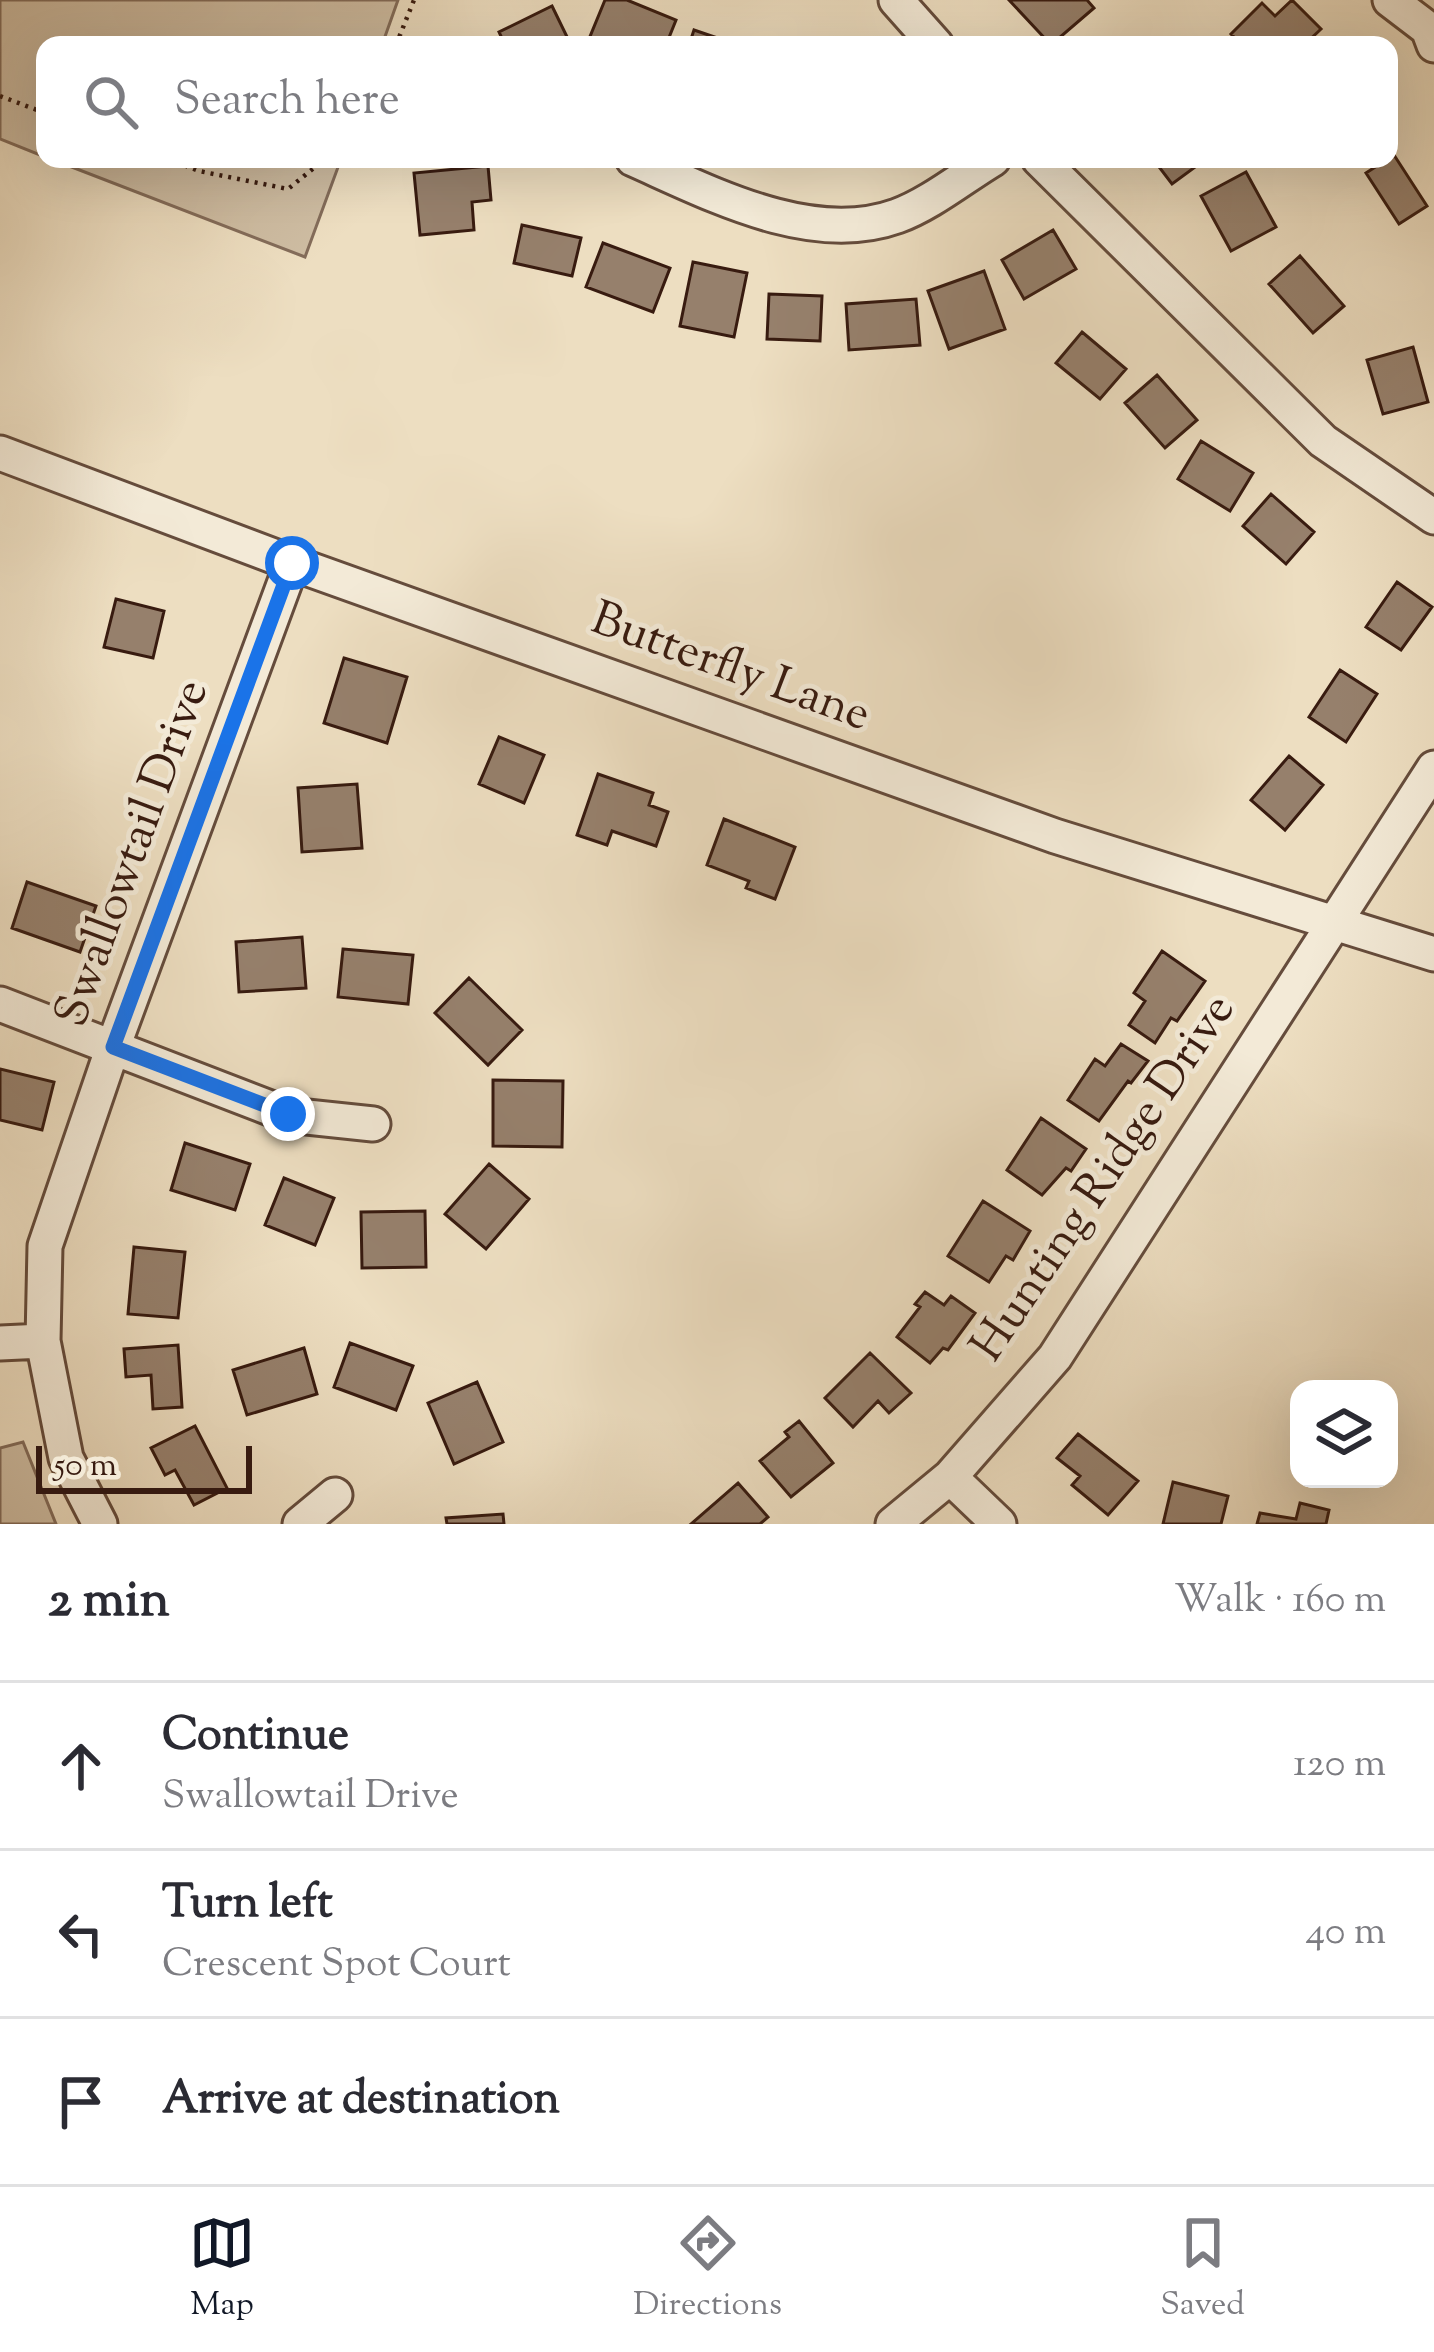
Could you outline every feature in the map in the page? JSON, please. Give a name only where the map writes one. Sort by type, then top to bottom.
[{"type":"street","points":[[896,0],[928,36]]},
{"type":"street","points":[[1390,0],[1428,29],[1434,45]]},
{"type":"street","points":[[653,168],[747,210],[836,225],[897,216],[978,168]]},
{"type":"street","points":[[1049,168],[1323,441],[1434,517]]},
{"type":"street","name":"Butterfly Lane","points":[[0,453],[292,563],[1054,836],[1434,954]]},
{"type":"street","name":"Swallowtail Drive","points":[[100,1524],[66,1458],[44,1341],[45,1246],[113,1047],[292,563]]},
{"type":"street","name":"Hunting Ridge Drive","points":[[893,1524],[950,1477],[1055,1357],[1434,768]]},
{"type":"street","points":[[0,1004],[288,1114],[374,1124]]},
{"type":"street","points":[[0,1342],[44,1341]]},
{"type":"street","points":[[950,1477],[999,1524]]},
{"type":"street","points":[[300,1524],[335,1495]]},
{"type":"path","points":[[399,36],[413,0]]},
{"type":"path","points":[[0,96],[36,110]]},
{"type":"path","points":[[192,168],[288,189],[314,168]]},
{"type":"shaded area","points":[[0,0],[398,0],[385,36],[36,36],[36,153],[0,139]]},
{"type":"shaded area","points":[[74,168],[338,168],[305,257]]},
{"type":"shaded area","points":[[23,1442],[56,1524],[0,1524],[0,1448]]},
{"type":"building","points":[[605,0],[627,0],[676,20],[670,36],[590,36]]},
{"type":"building","points":[[1009,0],[1087,0],[1094,8],[1061,36],[1043,36]]},
{"type":"building","points":[[1292,0],[1321,29],[1314,36],[1231,34],[1262,3],[1275,16]]},
{"type":"building","points":[[552,6],[567,36],[501,36],[499,32]]},
{"type":"building","points":[[1398,161],[1427,206],[1399,224],[1366,173],[1374,168],[1398,168]]},
{"type":"building","points":[[488,168],[491,200],[472,202],[474,230],[420,235],[414,173]]},
{"type":"building","points":[[1160,168],[1194,168],[1172,184]]},
{"type":"building","points":[[1246,172],[1276,227],[1231,251],[1201,196]]},
{"type":"building","points":[[522,225],[581,238],[572,276],[514,263]]},
{"type":"building","points":[[1053,230],[1076,269],[1024,299],[1002,260]]},
{"type":"building","points":[[603,243],[670,268],[653,312],[586,287]]},
{"type":"building","points":[[1300,256],[1344,306],[1313,333],[1269,284]]},
{"type":"building","points":[[693,262],[747,273],[734,337],[680,326]]},
{"type":"building","points":[[984,271],[1005,329],[949,349],[928,291]]},
{"type":"building","points":[[769,294],[822,296],[820,341],[767,339]]},
{"type":"building","points":[[916,299],[920,345],[849,350],[846,304]]},
{"type":"building","points":[[1082,332],[1126,369],[1100,399],[1056,363]]},
{"type":"building","points":[[1413,347],[1428,402],[1383,414],[1367,360]]},
{"type":"building","points":[[1157,375],[1197,420],[1165,448],[1125,403]]},
{"type":"building","points":[[1201,441],[1253,473],[1230,511],[1178,479]]},
{"type":"building","points":[[1271,494],[1314,532],[1286,564],[1243,526]]},
{"type":"building","points":[[1397,582],[1432,607],[1401,650],[1366,627]]},
{"type":"building","points":[[116,599],[164,611],[153,658],[104,647]]},
{"type":"building","points":[[344,658],[407,677],[387,743],[324,723]]},
{"type":"building","points":[[1340,670],[1377,694],[1346,742],[1309,717]]},
{"type":"building","points":[[499,737],[544,755],[524,803],[479,784]]},
{"type":"building","points":[[1289,756],[1323,785],[1285,830],[1251,800]]},
{"type":"building","points":[[598,774],[653,793],[649,805],[668,812],[656,846],[612,831],[607,845],[577,835]]},
{"type":"building","points":[[357,784],[362,848],[302,852],[298,788]]},
{"type":"building","points":[[724,819],[795,847],[775,899],[746,888],[749,881],[707,865]]},
{"type":"building","points":[[27,882],[96,906],[80,952],[12,928]]},
{"type":"building","points":[[302,937],[306,988],[239,992],[236,942]]},
{"type":"building","points":[[343,949],[413,955],[408,1004],[338,997]]},
{"type":"building","points":[[1162,951],[1205,981],[1155,1043],[1129,1025],[1145,1001],[1134,993]]},
{"type":"building","points":[[469,978],[522,1030],[488,1065],[435,1013]]},
{"type":"building","points":[[1121,1044],[1148,1061],[1099,1121],[1068,1100],[1095,1059],[1105,1066]]},
{"type":"building","points":[[0,1069],[54,1082],[42,1130],[0,1120]]},
{"type":"building","points":[[493,1080],[563,1081],[562,1147],[493,1146]]},
{"type":"building","points":[[1041,1118],[1086,1149],[1071,1171],[1066,1168],[1042,1195],[1007,1170]]},
{"type":"building","points":[[185,1143],[250,1164],[235,1210],[171,1190]]},
{"type":"building","points":[[489,1164],[529,1199],[486,1249],[445,1214]]},
{"type":"building","points":[[284,1178],[334,1198],[315,1245],[265,1225]]},
{"type":"building","points":[[983,1201],[1030,1231],[1013,1260],[1006,1256],[989,1282],[948,1256]]},
{"type":"building","points":[[425,1211],[426,1267],[362,1268],[361,1212]]},
{"type":"building","points":[[134,1247],[185,1252],[178,1318],[128,1314]]},
{"type":"building","points":[[925,1292],[944,1305],[951,1296],[975,1313],[948,1350],[943,1348],[930,1363],[897,1337],[920,1307],[915,1304]]},
{"type":"building","points":[[350,1343],[413,1366],[396,1410],[334,1387]]},
{"type":"building","points":[[178,1345],[182,1407],[153,1409],[151,1375],[126,1377],[124,1349]]},
{"type":"building","points":[[304,1348],[317,1394],[247,1415],[233,1370]]},
{"type":"building","points":[[870,1353],[911,1393],[889,1413],[878,1401],[853,1427],[825,1398]]},
{"type":"building","points":[[477,1382],[503,1442],[454,1464],[428,1403]]},
{"type":"building","points":[[799,1421],[833,1463],[791,1497],[760,1461],[789,1437],[785,1432]]},
{"type":"building","points":[[195,1426],[227,1488],[194,1505],[175,1470],[165,1475],[151,1448]]},
{"type":"building","points":[[1078,1434],[1138,1481],[1108,1515],[1072,1485],[1080,1476],[1057,1458]]},
{"type":"building","points":[[1173,1482],[1228,1496],[1221,1524],[1163,1524]]},
{"type":"building","points":[[738,1483],[768,1517],[760,1524],[691,1524]]},
{"type":"building","points":[[1300,1503],[1329,1510],[1326,1524],[1257,1524],[1260,1513],[1296,1519]]},
{"type":"building","points":[[503,1514],[504,1524],[447,1524],[446,1518]]},
{"type":"route","points":[[288,1114],[113,1047],[292,563]]}]
